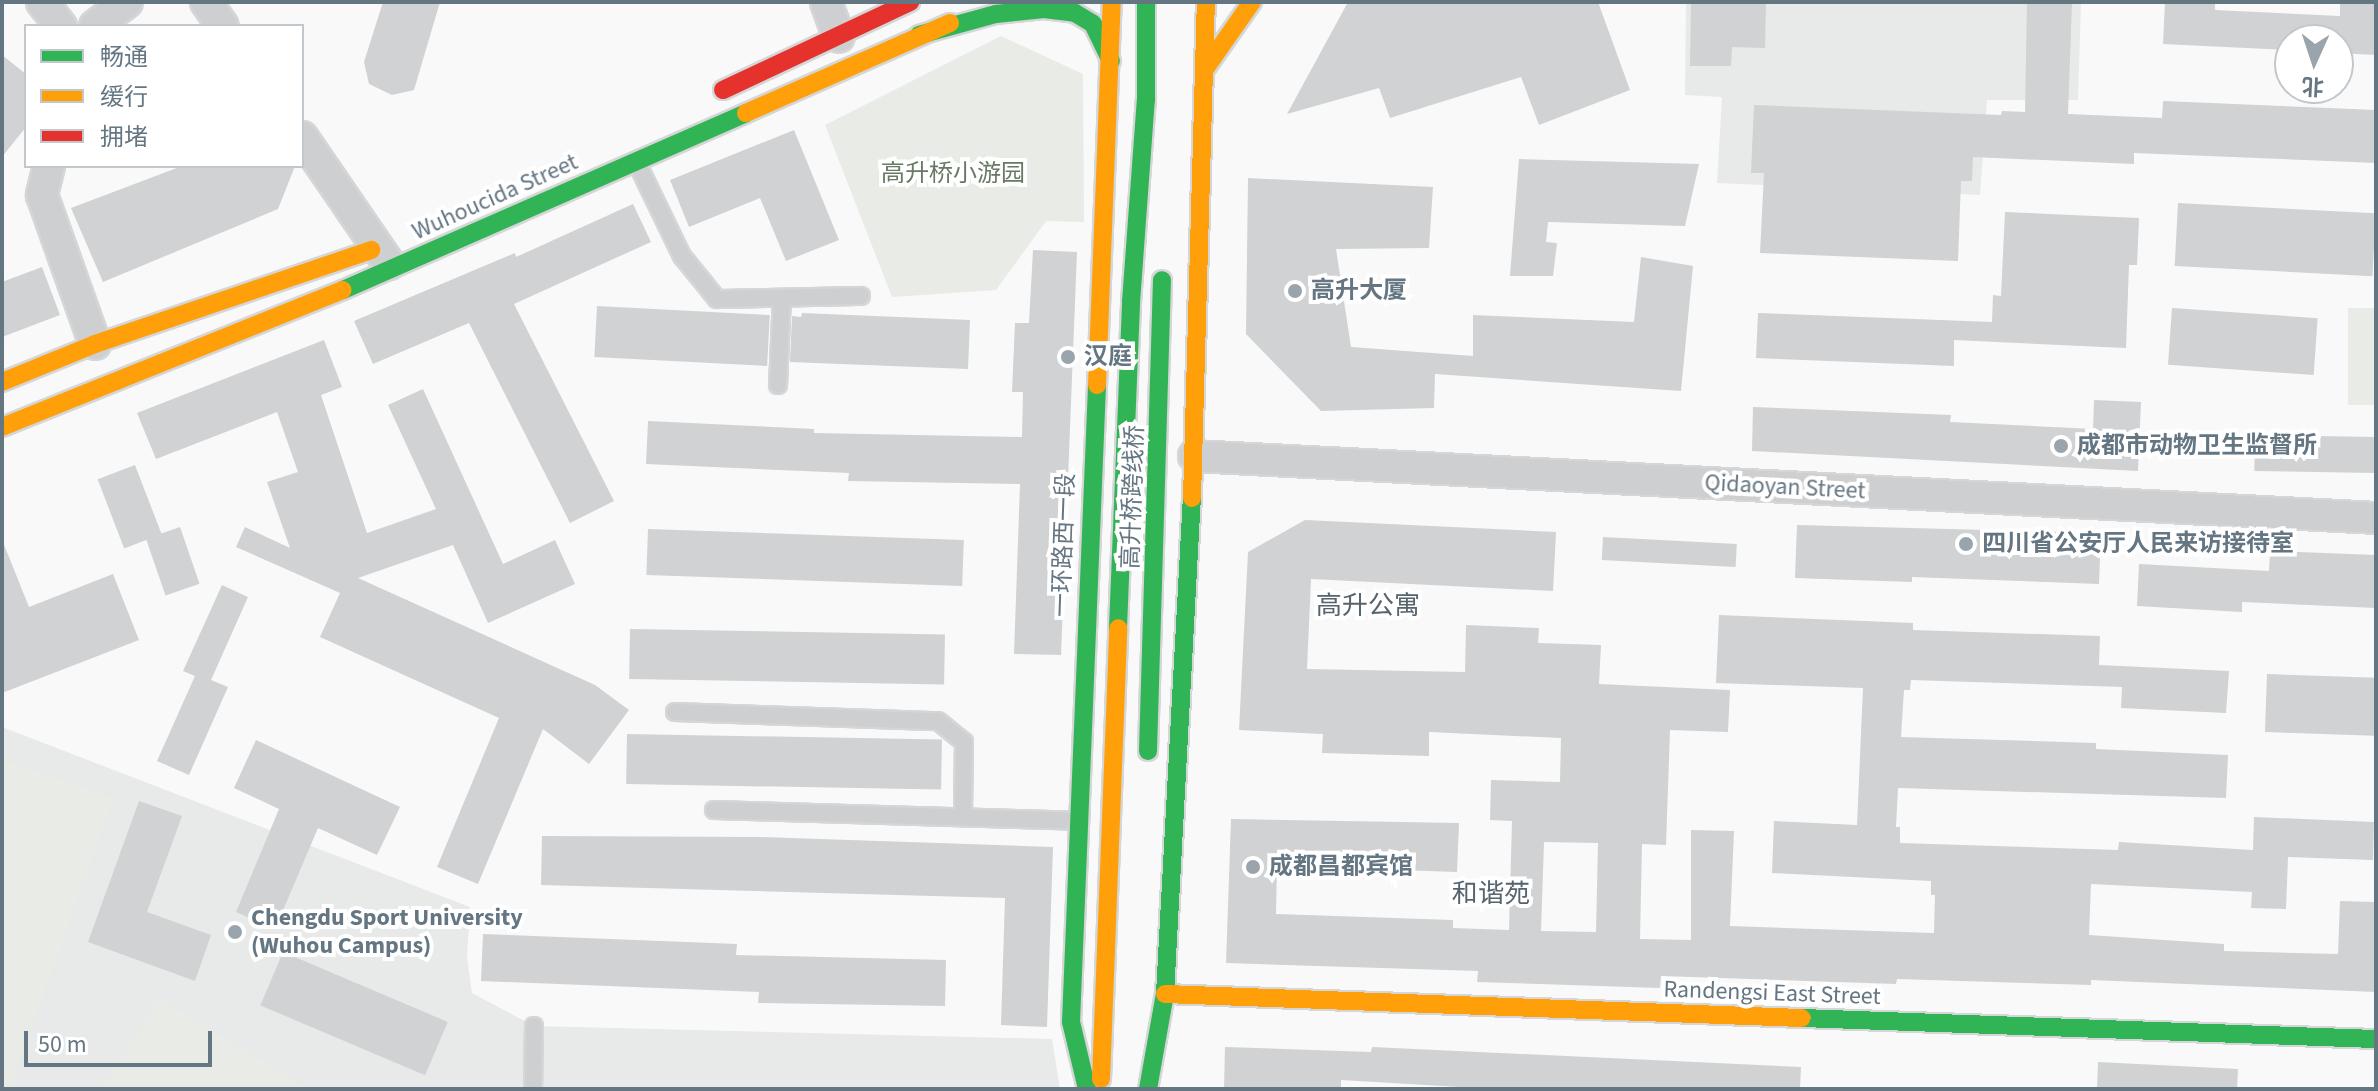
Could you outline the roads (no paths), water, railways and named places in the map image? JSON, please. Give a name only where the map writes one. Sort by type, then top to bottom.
[{"type":"main road","points":[[710,96],[910,2]]},
{"type":"main road","name":"Wuhoucida Street","points":[[2,382],[95,344],[389,252],[635,160],[919,35],[1004,2]]},
{"type":"main road","name":"一环路西一段","points":[[1087,1089],[1071,1022],[1091,447],[1112,2]]},
{"type":"main road","name":"高升桥跨线桥","points":[[1100,1089],[1131,302],[1146,100],[1146,2]]},
{"type":"main road","points":[[1148,1089],[1165,994],[1194,456],[1206,2]]},
{"type":"main road","points":[[1205,69],[1252,2]]},
{"type":"main road","points":[[919,35],[996,14],[1044,9],[1075,13],[1093,24],[1111,61]]},
{"type":"main road","name":"Wuhoucida Street","points":[[2,427],[389,252]]},
{"type":"main road","name":"高升桥跨线桥","points":[[1147,775],[1163,267]]},
{"type":"main road","name":"Randengsi East Street","points":[[1165,994],[2376,1039]]},
{"type":"main road","points":[[1137,1089],[1138,1041]]},
{"type":"street","points":[[42,2],[59,24]]},
{"type":"street","points":[[98,24],[127,2]]},
{"type":"street","points":[[206,2],[222,24]]},
{"type":"street","points":[[826,2],[839,37]]},
{"type":"street","points":[[304,140],[389,252]]},
{"type":"street","points":[[49,168],[42,195],[95,344]]},
{"type":"street","name":"Qidaoyan Street","points":[[1194,456],[2376,518]]},
{"type":"lane","points":[[635,160],[682,256],[717,299],[861,296]]},
{"type":"lane","points":[[778,385],[782,298]]},
{"type":"lane","points":[[675,712],[938,721],[964,742],[963,817]]},
{"type":"lane","points":[[714,810],[1078,821]]},
{"type":"lane","points":[[533,1089],[534,1026]]},
{"type":"place","name":"高升大厦","points":[[1295,291]]},
{"type":"place","name":"汉庭","points":[[1068,357]]},
{"type":"place","name":"成都市动物卫生监督所","points":[[2061,446]]},
{"type":"place","name":"四川省公安厅人民来访接待室","points":[[1966,544]]},
{"type":"place","name":"成都昌都宾馆","points":[[1253,867]]},
{"type":"place","name":"Chengdu Sport University (Wuhou Campus)","points":[[235,932]]},
{"type":"district","name":"高升公寓","points":[[1368,606]]},
{"type":"district","name":"和谐苑","points":[[1491,894]]},
{"type":"park label","name":"高升桥小游园","points":[[953,174]]}]
